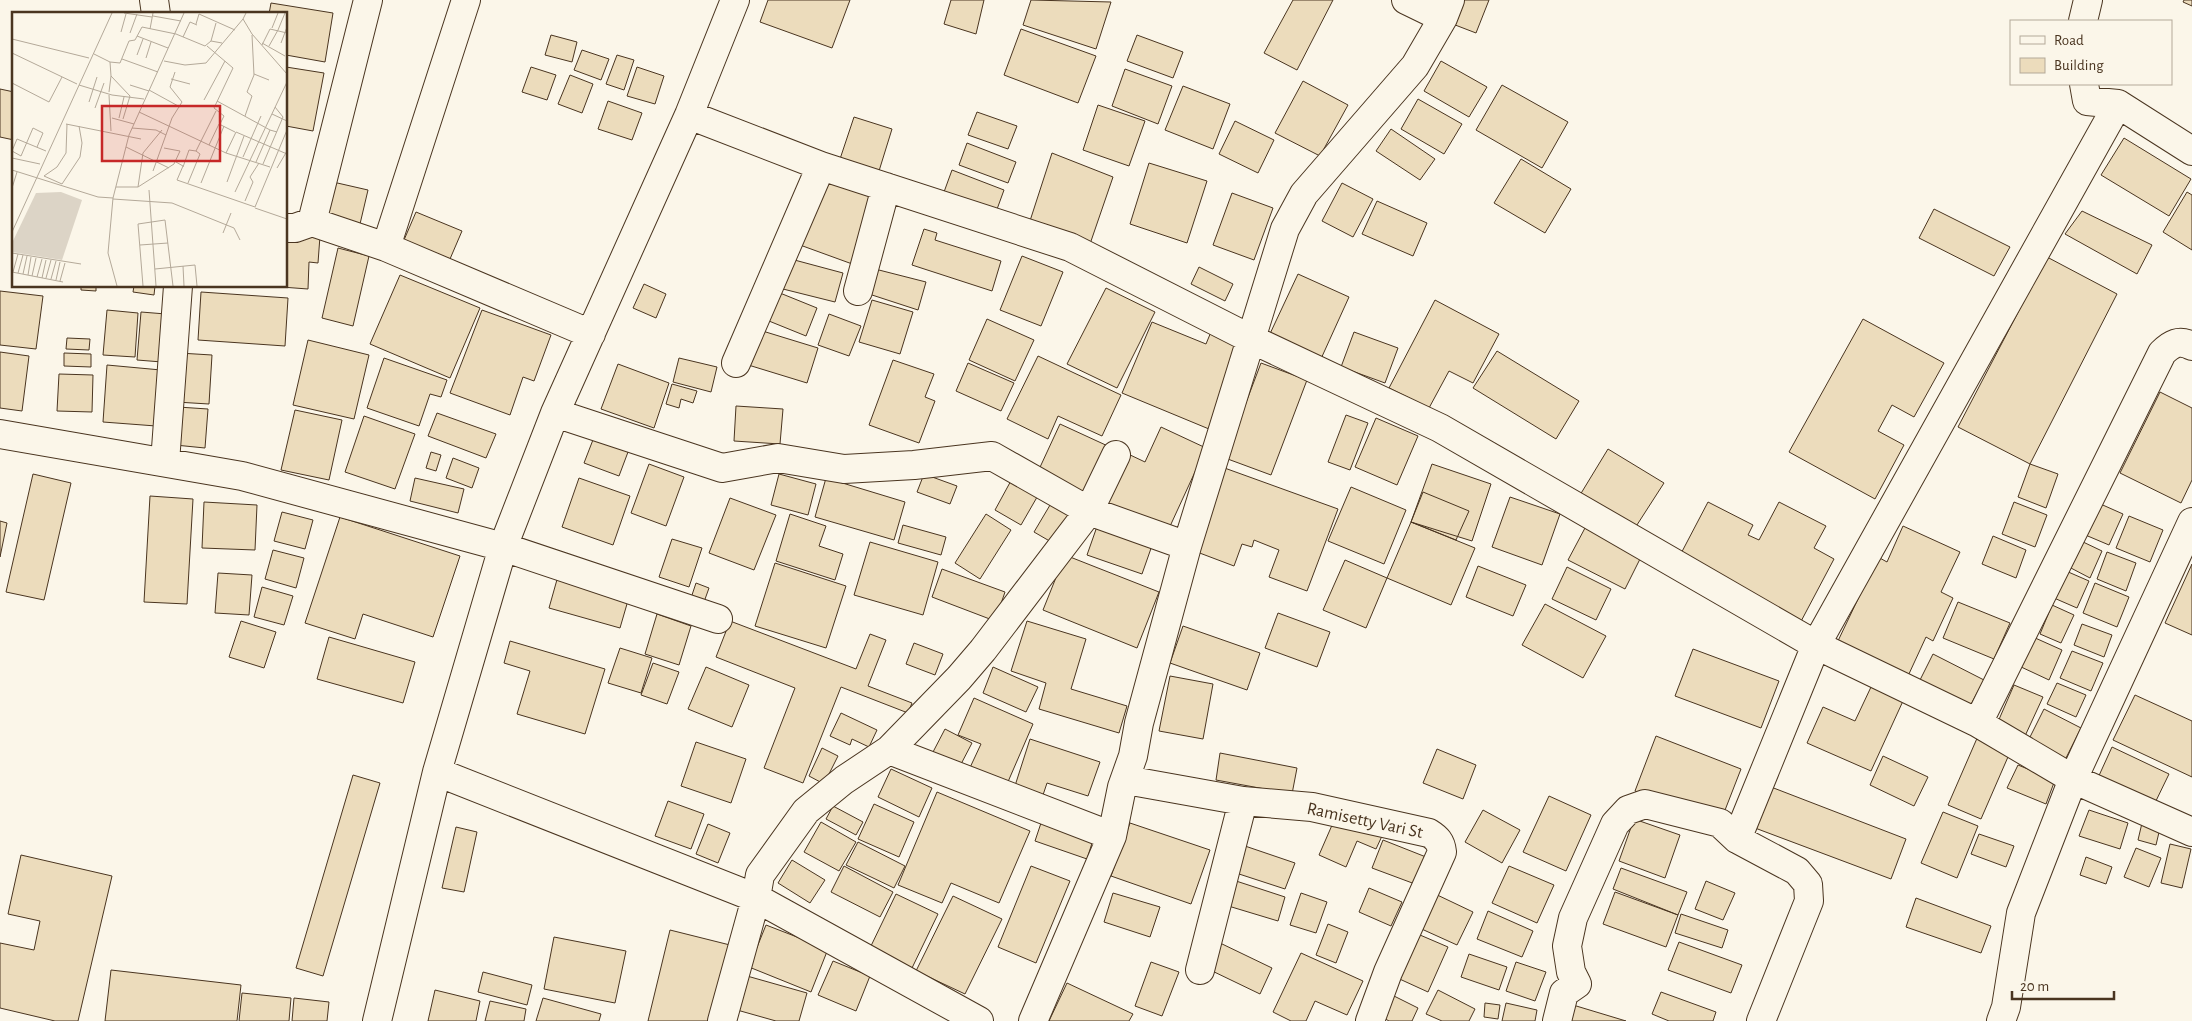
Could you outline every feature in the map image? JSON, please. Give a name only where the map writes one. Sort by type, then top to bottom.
[{"type":"street","points":[[368,0],[299,225],[386,247],[591,334]]},
{"type":"street","points":[[386,247],[466,0]]},
{"type":"street","points":[[377,1021],[437,772],[503,547],[555,413],[689,115],[735,0]]},
{"type":"street","points":[[1033,1021],[1112,836],[1122,787],[1126,780],[1139,723],[1187,546],[1285,228],[1304,194],[1415,66],[1446,9],[1406,0]]},
{"type":"street","points":[[2082,20],[2088,0]]},
{"type":"street","points":[[2084,85],[2087,101],[2118,104],[2192,151]]},
{"type":"street","points":[[1737,839],[1816,645],[2118,104]]},
{"type":"street","points":[[689,115],[821,166],[1070,247],[1251,339],[1440,428],[1816,645],[1978,723],[2073,779],[2192,832]]},
{"type":"street","points":[[736,363],[821,166]]},
{"type":"street","points":[[858,291],[886,187]]},
{"type":"street","points":[[165,462],[178,288]]},
{"type":"street","points":[[1978,723],[2162,353],[2172,344],[2190,338]]},
{"type":"street","points":[[555,413],[722,468],[778,458],[844,469],[914,465],[992,456],[1089,511],[1187,546]]},
{"type":"street","points":[[0,434],[242,476],[503,547],[718,619]]},
{"type":"street","points":[[722,1021],[756,898],[760,875],[806,811],[844,780],[889,750],[959,678],[983,650],[1089,511],[1116,455]]},
{"type":"street","points":[[2001,1021],[2006,1007],[2021,913],[2073,779],[2192,522]]},
{"type":"street","points":[[889,750],[1112,836]]},
{"type":"street","points":[[437,772],[756,898],[979,1021]]},
{"type":"street","name":"Ramisetty Vari St","points":[[1126,780],[1243,801],[1312,807],[1428,833],[1436,837],[1441,844],[1442,852],[1388,972],[1370,1021]]},
{"type":"street","points":[[1200,970],[1243,801]]},
{"type":"street","points":[[1557,1021],[1564,993],[1577,984],[1571,972],[1567,946],[1573,918],[1615,824],[1628,810],[1645,804],[1720,823],[1737,839],[1797,871],[1808,884],[1809,901],[1761,1021]]},
{"type":"building","points":[[768,0],[850,0],[832,48],[760,22]]},
{"type":"building","points":[[951,0],[984,0],[976,34],[944,24]]},
{"type":"building","points":[[1031,0],[1111,2],[1096,49],[1023,25]]},
{"type":"building","points":[[1293,0],[1333,0],[1297,70],[1264,53]]},
{"type":"building","points":[[1459,0],[1489,0],[1476,33],[1450,23]]},
{"type":"building","points":[[2184,0],[2192,0],[2192,6],[2183,2]]},
{"type":"building","points":[[271,3],[333,13],[325,62],[288,55],[288,12],[269,12]]},
{"type":"building","points":[[1021,29],[1096,56],[1078,103],[1004,75]]},
{"type":"building","points":[[551,35],[577,42],[572,62],[545,55]]},
{"type":"building","points":[[1137,35],[1183,52],[1173,78],[1127,61]]},
{"type":"building","points":[[582,50],[609,59],[601,80],[574,70]]},
{"type":"building","points":[[617,55],[634,60],[624,90],[606,84]]},
{"type":"building","points":[[1441,61],[1487,87],[1469,117],[1424,91]]},
{"type":"building","points":[[288,67],[324,73],[313,131],[288,126]]},
{"type":"building","points":[[531,67],[556,75],[547,100],[522,92]]},
{"type":"building","points":[[637,67],[664,76],[655,104],[627,96]]},
{"type":"building","points":[[1125,69],[1172,86],[1158,124],[1112,106]]},
{"type":"building","points":[[570,75],[593,84],[582,113],[558,104]]},
{"type":"building","points":[[1303,81],[1348,105],[1320,156],[1275,133]]},
{"type":"building","points":[[1502,85],[1568,122],[1542,168],[1476,130]]},
{"type":"building","points":[[1183,86],[1230,104],[1213,149],[1165,130]]},
{"type":"building","points":[[0,89],[12,92],[12,140],[0,137]]},
{"type":"building","points":[[1418,99],[1462,124],[1444,154],[1401,129]]},
{"type":"building","points":[[608,101],[642,113],[632,140],[598,129]]},
{"type":"building","points":[[1098,105],[1145,121],[1129,166],[1083,150]]},
{"type":"building","points":[[977,112],[1017,126],[1008,149],[968,135]]},
{"type":"building","points":[[854,117],[892,129],[879,171],[840,159]]},
{"type":"building","points":[[1235,121],[1274,140],[1258,173],[1219,154]]},
{"type":"building","points":[[1391,129],[1435,159],[1420,180],[1376,151]]},
{"type":"building","points":[[2124,138],[2191,179],[2169,216],[2101,175]]},
{"type":"building","points":[[967,143],[1016,162],[1008,183],[959,165]]},
{"type":"building","points":[[1052,153],[1113,177],[1090,244],[1028,227]]},
{"type":"building","points":[[1521,159],[1571,189],[1545,233],[1494,203]]},
{"type":"building","points":[[1149,163],[1207,181],[1187,243],[1130,224]]},
{"type":"building","points":[[952,170],[1004,190],[996,212],[944,192]]},
{"type":"building","points":[[825,174],[880,194],[855,265],[800,245]]},
{"type":"building","points":[[333,182],[368,190],[360,224],[325,217]]},
{"type":"building","points":[[1342,183],[1373,199],[1353,237],[1322,221]]},
{"type":"building","points":[[2187,192],[2192,195],[2192,250],[2163,232]]},
{"type":"building","points":[[1232,193],[1273,208],[1254,260],[1213,245]]},
{"type":"building","points":[[1377,201],[1427,223],[1413,256],[1362,234]]},
{"type":"building","points":[[1934,209],[2010,247],[1994,276],[1919,238]]},
{"type":"building","points":[[2082,211],[2152,245],[2137,274],[2065,234]]},
{"type":"building","points":[[416,212],[462,231],[450,259],[404,240]]},
{"type":"building","points":[[924,229],[937,233],[935,240],[1001,261],[992,291],[912,265]]},
{"type":"building","points":[[288,234],[320,236],[318,263],[309,262],[308,289],[288,288]]},
{"type":"building","points":[[338,248],[369,256],[353,326],[322,318]]},
{"type":"building","points":[[1022,256],[1063,272],[1041,326],[1000,310]]},
{"type":"building","points":[[2047,257],[2117,294],[2030,464],[1958,427]]},
{"type":"building","points":[[787,258],[843,273],[835,302],[779,288]]},
{"type":"building","points":[[1199,267],[1233,284],[1225,301],[1191,284]]},
{"type":"building","points":[[875,269],[926,282],[918,310],[869,294]]},
{"type":"building","points":[[1298,274],[1349,297],[1320,361],[1268,338]]},
{"type":"building","points":[[400,275],[480,308],[450,378],[370,344]]},
{"type":"building","points":[[644,284],[666,294],[656,318],[633,308]]},
{"type":"building","points":[[81,288],[96,288],[96,291],[81,290]]},
{"type":"building","points":[[134,288],[155,288],[154,295],[133,292]]},
{"type":"building","points":[[1106,288],[1155,312],[1117,388],[1067,364]]},
{"type":"building","points":[[0,291],[43,296],[36,349],[0,345]]},
{"type":"building","points":[[775,291],[817,308],[806,336],[764,319]]},
{"type":"building","points":[[201,292],[288,298],[285,346],[198,340]]},
{"type":"building","points":[[872,300],[913,312],[900,354],[859,342]]},
{"type":"building","points":[[1435,300],[1499,334],[1473,383],[1449,371],[1429,408],[1389,388]]},
{"type":"building","points":[[107,310],[138,313],[135,357],[103,355]]},
{"type":"building","points":[[482,310],[551,335],[534,381],[523,377],[510,415],[450,393]]},
{"type":"building","points":[[141,312],[166,314],[162,362],[137,360]]},
{"type":"building","points":[[829,314],[861,326],[849,356],[818,345]]},
{"type":"building","points":[[987,319],[1034,340],[1015,381],[969,360]]},
{"type":"building","points":[[1863,319],[1944,363],[1914,417],[1892,405],[1878,431],[1904,445],[1875,499],[1789,452]]},
{"type":"building","points":[[1152,322],[1206,344],[1213,327],[1246,341],[1209,429],[1122,393]]},
{"type":"building","points":[[756,329],[818,348],[807,383],[745,364]]},
{"type":"building","points":[[1354,332],[1398,348],[1385,383],[1341,367]]},
{"type":"building","points":[[67,338],[90,339],[89,350],[66,349]]},
{"type":"building","points":[[308,340],[369,355],[354,419],[293,405]]},
{"type":"building","points":[[1497,351],[1579,401],[1556,439],[1473,388]]},
{"type":"building","points":[[0,352],[29,356],[22,411],[0,408]]},
{"type":"building","points":[[64,353],[91,354],[91,367],[64,366]]},
{"type":"building","points":[[179,353],[212,355],[209,404],[176,402]]},
{"type":"building","points":[[1038,356],[1121,395],[1102,436],[1058,416],[1048,439],[1007,419]]},
{"type":"building","points":[[384,358],[447,380],[441,397],[430,394],[419,426],[367,408]]},
{"type":"building","points":[[679,358],[717,367],[711,392],[673,382]]},
{"type":"building","points":[[893,360],[934,374],[925,397],[935,401],[919,443],[869,425]]},
{"type":"building","points":[[968,363],[1014,383],[1001,411],[956,391]]},
{"type":"building","points":[[1261,363],[1307,380],[1271,475],[1225,458]]},
{"type":"building","points":[[618,364],[669,383],[654,428],[601,409]]},
{"type":"building","points":[[107,365],[161,370],[156,426],[103,422]]},
{"type":"building","points":[[59,374],[93,375],[92,412],[57,411]]},
{"type":"building","points":[[672,384],[697,391],[693,403],[681,399],[679,408],[666,404]]},
{"type":"building","points":[[2160,392],[2192,408],[2192,480],[2181,503],[2120,473]]},
{"type":"building","points":[[736,406],[783,409],[780,444],[734,441]]},
{"type":"building","points":[[178,407],[208,409],[205,448],[175,445]]},
{"type":"building","points":[[295,410],[342,420],[329,480],[281,470]]},
{"type":"building","points":[[437,413],[496,434],[486,458],[428,436]]},
{"type":"building","points":[[1346,415],[1368,423],[1350,470],[1328,462]]},
{"type":"building","points":[[364,416],[415,434],[395,489],[345,472]]},
{"type":"building","points":[[1376,418],[1418,436],[1397,485],[1355,467]]},
{"type":"building","points":[[1060,424],[1110,447],[1086,501],[1035,478]]},
{"type":"building","points":[[1161,427],[1206,448],[1166,535],[1101,506],[1126,453],[1145,462]]},
{"type":"building","points":[[596,432],[631,444],[619,476],[584,463]]},
{"type":"building","points":[[1608,449],[1664,483],[1635,528],[1580,495]]},
{"type":"building","points":[[431,452],[441,455],[436,471],[426,468]]},
{"type":"building","points":[[453,458],[479,468],[472,488],[446,478]]},
{"type":"building","points":[[649,464],[684,477],[666,526],[631,513]]},
{"type":"building","points":[[1432,464],[1491,484],[1472,541],[1411,522]]},
{"type":"building","points":[[2030,464],[2058,474],[2046,508],[2018,497]]},
{"type":"building","points":[[1219,466],[1338,509],[1307,591],[1269,577],[1279,550],[1254,540],[1252,547],[1242,544],[1234,566],[1197,552]]},
{"type":"building","points":[[33,474],[71,483],[44,600],[6,592]]},
{"type":"building","points":[[779,474],[816,484],[808,515],[771,505]]},
{"type":"building","points":[[924,474],[957,486],[950,504],[917,492]]},
{"type":"building","points":[[1013,477],[1040,492],[1021,525],[995,510]]},
{"type":"building","points":[[415,478],[464,489],[458,513],[410,501]]},
{"type":"building","points":[[579,478],[630,496],[613,545],[562,527]]},
{"type":"building","points":[[826,478],[905,502],[894,540],[815,517]]},
{"type":"building","points":[[1351,487],[1406,510],[1384,564],[1328,541]]},
{"type":"building","points":[[1423,492],[1469,511],[1456,540],[1411,522]]},
{"type":"building","points":[[150,496],[193,499],[187,604],[144,602]]},
{"type":"building","points":[[1510,497],[1560,514],[1542,565],[1492,547]]},
{"type":"building","points":[[730,498],[776,515],[754,570],[709,553]]},
{"type":"building","points":[[1053,500],[1072,510],[1053,543],[1034,532]]},
{"type":"building","points":[[204,502],[257,505],[255,550],[202,548]]},
{"type":"building","points":[[1708,502],[1753,525],[1748,535],[1759,540],[1779,502],[1826,526],[1814,548],[1834,559],[1798,627],[1676,563]]},
{"type":"building","points":[[2014,502],[2047,515],[2035,547],[2002,534]]},
{"type":"building","points":[[2096,502],[2123,514],[2109,545],[2083,534]]},
{"type":"building","points":[[282,512],[313,520],[305,549],[274,541]]},
{"type":"building","points":[[790,514],[826,526],[819,546],[843,554],[835,580],[776,561]]},
{"type":"building","points":[[986,514],[1011,530],[980,579],[955,563]]},
{"type":"building","points":[[2129,516],[2163,530],[2150,562],[2116,548]]},
{"type":"building","points":[[340,517],[460,556],[433,637],[363,614],[355,639],[305,623]]},
{"type":"building","points":[[1100,518],[1155,537],[1142,574],[1087,555]]},
{"type":"building","points":[[0,521],[7,523],[0,557]]},
{"type":"building","points":[[1411,522],[1475,548],[1451,605],[1387,578]]},
{"type":"building","points":[[903,525],[946,537],[941,555],[898,543]]},
{"type":"building","points":[[1903,526],[1960,552],[1941,592],[1953,598],[1933,641],[1926,637],[1908,676],[1837,643],[1878,557],[1887,562]]},
{"type":"building","points":[[1585,528],[1641,557],[1625,589],[1568,560]]},
{"type":"building","points":[[1993,536],[2026,550],[2016,578],[1982,564]]},
{"type":"building","points":[[672,539],[702,548],[689,587],[659,577]]},
{"type":"building","points":[[2081,541],[2102,551],[2090,578],[2069,567]]},
{"type":"building","points":[[870,542],[938,562],[923,615],[854,595]]},
{"type":"building","points":[[273,550],[304,558],[296,588],[265,579]]},
{"type":"building","points":[[2107,552],[2136,563],[2126,591],[2097,579]]},
{"type":"building","points":[[1065,555],[1159,592],[1137,648],[1043,610]]},
{"type":"building","points":[[1345,560],[1387,578],[1366,628],[1323,610]]},
{"type":"building","points":[[775,563],[846,586],[826,648],[755,626]]},
{"type":"building","points":[[2192,564],[2192,635],[2165,623]]},
{"type":"building","points":[[1478,566],[1526,585],[1513,616],[1466,597]]},
{"type":"building","points":[[1567,567],[1611,589],[1596,620],[1552,599]]},
{"type":"building","points":[[942,569],[1005,592],[995,621],[932,597]]},
{"type":"building","points":[[2066,571],[2089,581],[2077,608],[2054,598]]},
{"type":"building","points":[[218,573],[252,575],[249,615],[215,613]]},
{"type":"building","points":[[558,576],[629,597],[620,628],[549,608]]},
{"type":"building","points":[[696,583],[709,588],[704,602],[691,598]]},
{"type":"building","points":[[2095,583],[2129,597],[2117,627],[2083,613]]},
{"type":"building","points":[[262,587],[293,596],[284,625],[254,617]]},
{"type":"building","points":[[1958,602],[2010,623],[1994,659],[1943,638]]},
{"type":"building","points":[[1545,604],[1606,636],[1583,678],[1522,645]]},
{"type":"building","points":[[2052,605],[2074,615],[2061,643],[2040,634]]},
{"type":"building","points":[[1278,613],[1330,632],[1317,667],[1265,648]]},
{"type":"building","points":[[657,614],[691,626],[679,665],[645,654]]},
{"type":"building","points":[[241,621],[276,632],[264,668],[229,657]]},
{"type":"building","points":[[730,621],[856,669],[870,634],[886,640],[868,686],[912,703],[908,713],[841,687],[803,783],[764,768],[795,688],[716,657]]},
{"type":"building","points":[[1027,621],[1086,639],[1071,689],[1127,706],[1119,733],[1039,709],[1046,683],[1011,671]]},
{"type":"building","points":[[2082,624],[2112,635],[2104,657],[2074,645]]},
{"type":"building","points":[[1183,626],[1260,653],[1247,690],[1170,663]]},
{"type":"building","points":[[329,637],[415,662],[403,703],[317,679]]},
{"type":"building","points":[[2033,637],[2062,650],[2049,680],[2019,666]]},
{"type":"building","points":[[510,641],[605,669],[585,734],[517,714],[530,671],[504,663]]},
{"type":"building","points":[[914,643],[943,654],[935,675],[906,664]]},
{"type":"building","points":[[620,648],[652,658],[641,693],[608,683]]},
{"type":"building","points":[[1693,649],[1779,681],[1761,728],[1675,696]]},
{"type":"building","points":[[2072,651],[2103,663],[2091,691],[2060,678]]},
{"type":"building","points":[[1933,654],[1984,680],[1969,708],[1919,682]]},
{"type":"building","points":[[653,663],[679,672],[667,704],[641,695]]},
{"type":"building","points":[[706,667],[749,685],[732,727],[688,709]]},
{"type":"building","points":[[993,667],[1038,687],[1026,712],[983,693]]},
{"type":"building","points":[[1170,676],[1213,684],[1203,739],[1159,731]]},
{"type":"building","points":[[2057,683],[2086,695],[2076,717],[2047,704]]},
{"type":"building","points":[[2014,685],[2043,697],[2025,736],[1997,724]]},
{"type":"building","points":[[1871,687],[1903,701],[1871,771],[1807,743],[1823,707],[1855,721]]},
{"type":"building","points":[[2135,695],[2192,721],[2192,777],[2113,740]]},
{"type":"building","points":[[974,698],[1033,724],[1004,791],[967,774],[981,744],[958,735]]},
{"type":"building","points":[[2044,709],[2081,728],[2065,760],[2028,741]]},
{"type":"building","points":[[841,713],[877,730],[869,747],[852,739],[850,745],[830,736]]},
{"type":"building","points":[[945,729],[972,743],[960,766],[933,752]]},
{"type":"building","points":[[1656,736],[1741,769],[1720,823],[1635,791]]},
{"type":"building","points":[[1978,736],[2011,750],[1981,819],[1948,805]]},
{"type":"building","points":[[1030,739],[1100,762],[1088,796],[1047,783],[1041,801],[1013,792]]},
{"type":"building","points":[[696,742],[746,759],[731,803],[681,786]]},
{"type":"building","points":[[2112,747],[2169,774],[2153,807],[2097,780]]},
{"type":"building","points":[[822,748],[838,756],[824,784],[809,776]]},
{"type":"building","points":[[1437,749],[1476,765],[1463,799],[1423,783]]},
{"type":"building","points":[[1220,753],[1297,768],[1292,794],[1216,780]]},
{"type":"building","points":[[1883,756],[1928,777],[1914,806],[1870,785]]},
{"type":"building","points":[[2018,765],[2055,780],[2046,804],[2007,788]]},
{"type":"building","points":[[891,769],[932,788],[919,817],[878,797]]},
{"type":"building","points":[[353,775],[380,783],[323,976],[296,968]]},
{"type":"building","points":[[1771,787],[1906,839],[1891,879],[1755,828]]},
{"type":"building","points":[[937,792],[1030,831],[999,903],[951,883],[942,903],[898,885]]},
{"type":"building","points":[[1549,796],[1591,815],[1566,871],[1523,852]]},
{"type":"building","points":[[668,801],[704,814],[691,849],[655,836]]},
{"type":"building","points":[[874,804],[914,822],[899,857],[858,839]]},
{"type":"building","points":[[833,806],[863,822],[856,835],[826,819]]},
{"type":"building","points":[[1483,810],[1520,830],[1502,863],[1465,842]]},
{"type":"building","points":[[2089,810],[2128,823],[2120,849],[2079,836]]},
{"type":"building","points":[[1943,812],[1978,826],[1957,878],[1921,863]]},
{"type":"building","points":[[1336,816],[1382,836],[1376,849],[1357,841],[1346,867],[1319,855]]},
{"type":"building","points":[[1634,819],[1680,835],[1665,878],[1619,861]]},
{"type":"building","points":[[821,822],[856,842],[839,871],[804,852]]},
{"type":"building","points":[[1041,823],[1093,840],[1087,859],[1035,841]]},
{"type":"building","points":[[1130,823],[1210,850],[1191,904],[1111,876]]},
{"type":"building","points":[[2142,823],[2160,828],[2156,845],[2138,840]]},
{"type":"building","points":[[708,824],[730,833],[718,863],[696,854]]},
{"type":"building","points":[[456,827],[477,832],[464,892],[442,888]]},
{"type":"building","points":[[1979,834],[2014,846],[2006,867],[1971,854]]},
{"type":"building","points":[[1383,840],[1426,857],[1415,884],[1372,868]]},
{"type":"building","points":[[858,842],[905,866],[894,888],[846,865]]},
{"type":"building","points":[[2170,844],[2191,849],[2182,888],[2161,883]]},
{"type":"building","points":[[1245,846],[1295,863],[1285,889],[1236,873]]},
{"type":"building","points":[[2136,848],[2161,858],[2149,887],[2124,877]]},
{"type":"building","points":[[21,855],[112,876],[78,1021],[55,1021],[0,1008],[0,943],[34,950],[40,921],[8,914]]},
{"type":"building","points":[[2086,857],[2112,867],[2106,884],[2080,875]]},
{"type":"building","points":[[792,860],[825,880],[810,903],[778,883]]},
{"type":"building","points":[[844,866],[893,892],[880,917],[831,892]]},
{"type":"building","points":[[1031,866],[1070,881],[1036,963],[998,947]]},
{"type":"building","points":[[1509,866],[1554,885],[1537,923],[1492,903]]},
{"type":"building","points":[[1621,868],[1687,892],[1678,915],[1613,889]]},
{"type":"building","points":[[1233,880],[1285,897],[1278,921],[1225,905]]},
{"type":"building","points":[[1706,881],[1735,893],[1723,920],[1695,909]]},
{"type":"building","points":[[1369,888],[1402,902],[1391,926],[1359,912]]},
{"type":"building","points":[[1431,892],[1473,912],[1457,945],[1415,926]]},
{"type":"building","points":[[1615,892],[1678,915],[1666,947],[1603,924]]},
{"type":"building","points":[[1113,893],[1160,907],[1150,937],[1104,922]]},
{"type":"building","points":[[1301,893],[1327,902],[1316,933],[1290,925]]},
{"type":"building","points":[[896,894],[938,914],[912,968],[870,948]]},
{"type":"building","points":[[953,896],[1002,919],[965,994],[916,971]]},
{"type":"building","points":[[1916,898],[1991,926],[1981,953],[1906,927]]},
{"type":"building","points":[[1488,911],[1533,931],[1522,957],[1477,939]]},
{"type":"building","points":[[1681,914],[1728,930],[1722,948],[1675,933]]},
{"type":"building","points":[[1328,924],[1348,932],[1336,963],[1316,955]]},
{"type":"building","points":[[766,925],[828,949],[811,992],[749,967]]},
{"type":"building","points":[[670,930],[730,945],[712,1021],[648,1021]]},
{"type":"building","points":[[1413,932],[1448,947],[1428,992],[1393,976]]},
{"type":"building","points":[[554,937],[626,951],[615,1003],[544,989]]},
{"type":"building","points":[[1218,942],[1272,968],[1260,994],[1206,968]]},
{"type":"building","points":[[1679,942],[1742,965],[1731,993],[1668,970]]},
{"type":"building","points":[[1301,953],[1363,981],[1347,1015],[1315,1001],[1306,1021],[1291,1021],[1273,1012]]},
{"type":"building","points":[[1469,954],[1507,967],[1499,990],[1461,977]]},
{"type":"building","points":[[833,961],[870,976],[856,1011],[818,995]]},
{"type":"building","points":[[1151,962],[1179,972],[1162,1016],[1135,1006]]},
{"type":"building","points":[[1516,962],[1546,972],[1535,1001],[1506,991]]},
{"type":"building","points":[[111,970],[241,985],[237,1021],[105,1021]]},
{"type":"building","points":[[483,972],[532,985],[527,1005],[478,992]]},
{"type":"building","points":[[747,976],[807,993],[799,1021],[776,1021],[737,1010]]},
{"type":"building","points":[[1067,983],[1133,1014],[1129,1021],[1049,1021]]},
{"type":"building","points":[[435,990],[480,1001],[476,1021],[428,1021]]},
{"type":"building","points":[[1438,990],[1475,1009],[1469,1021],[1442,1021],[1426,1014]]},
{"type":"building","points":[[1661,992],[1716,1012],[1713,1021],[1669,1021],[1652,1014]]},
{"type":"building","points":[[242,993],[291,998],[289,1021],[239,1021]]},
{"type":"building","points":[[1390,994],[1418,1008],[1412,1021],[1389,1021],[1380,1016]]},
{"type":"building","points":[[294,998],[329,1002],[327,1021],[292,1021]]},
{"type":"building","points":[[543,998],[601,1014],[599,1021],[536,1021]]},
{"type":"building","points":[[490,1001],[526,1009],[524,1021],[485,1021]]},
{"type":"building","points":[[1485,1003],[1500,1005],[1498,1019],[1484,1017]]},
{"type":"building","points":[[1506,1003],[1537,1010],[1535,1021],[1502,1021]]},
{"type":"building","points":[[1573,1005],[1626,1021],[1568,1021]]}]
